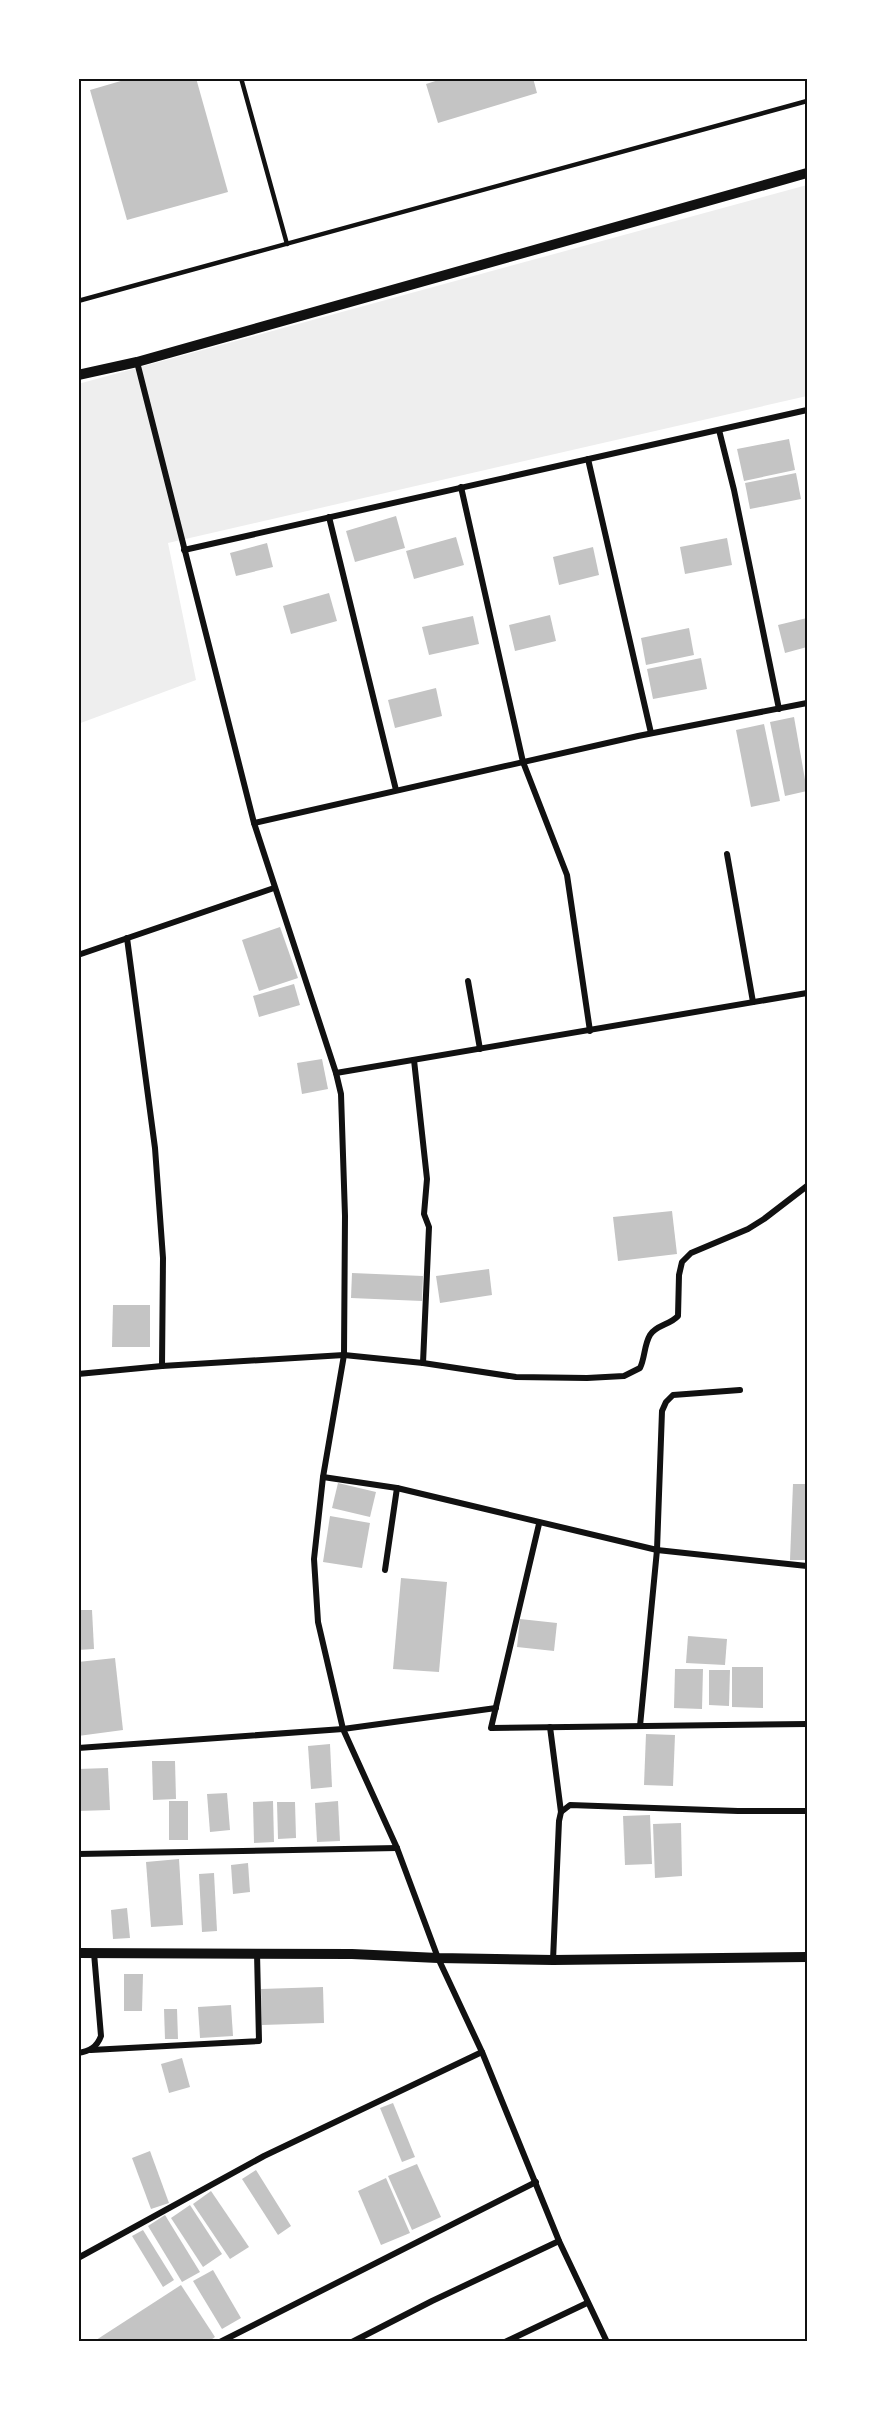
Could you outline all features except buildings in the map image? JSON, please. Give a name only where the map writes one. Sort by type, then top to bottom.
[{"type":"street","points":[[78,375],[137,362],[807,173]]},
{"type":"street","points":[[137,362],[254,823],[341,1094],[345,1216],[344,1354],[323,1477],[314,1559],[318,1622],[343,1729],[397,1848],[438,1959],[482,2052],[559,2241],[587,2303],[608,2342]]},
{"type":"street","points":[[184,550],[807,410]]},
{"type":"street","points":[[719,430],[736,500],[779,709]]},
{"type":"street","points":[[588,459],[651,734]]},
{"type":"street","points":[[461,488],[523,762],[567,875],[590,1031]]},
{"type":"street","points":[[329,517],[396,790]]},
{"type":"street","points":[[254,823],[651,734],[807,703]]},
{"type":"street","points":[[727,854],[753,1002]]},
{"type":"street","points":[[78,955],[274,888]]},
{"type":"street","points":[[127,938],[155,1148],[163,1258],[162,1366]]},
{"type":"street","points":[[468,981],[480,1049]]},
{"type":"street","points":[[336,1073],[807,993]]},
{"type":"street","points":[[414,1060],[427,1179],[424,1214],[429,1227],[423,1363]]},
{"type":"street","points":[[78,1374],[344,1354],[516,1377],[624,1376],[640,1368],[649,1336],[678,1316],[679,1275],[682,1262],[691,1253],[764,1220],[807,1186]]},
{"type":"street","points":[[640,1726],[657,1550],[662,1411],[666,1402],[673,1395],[740,1390]]},
{"type":"street","points":[[323,1477],[397,1488],[539,1524],[657,1550],[807,1566]]},
{"type":"street","points":[[385,1570],[397,1488]]},
{"type":"street","points":[[539,1524],[491,1728],[807,1724]]},
{"type":"street","points":[[78,1748],[343,1729],[496,1708]]},
{"type":"street","points":[[550,1727],[561,1812],[558,1821],[553,1960]]},
{"type":"street","points":[[561,1812],[570,1805],[585,1804],[738,1811],[807,1811]]},
{"type":"street","points":[[78,1854],[397,1848]]},
{"type":"street","points":[[78,1953],[352,1954],[438,1959],[553,1960],[807,1957]]},
{"type":"street","points":[[91,2050],[101,2036],[94,1953]]},
{"type":"street","points":[[78,2053],[91,2050],[259,2041],[257,1953]]},
{"type":"street","points":[[78,2258],[264,2156],[482,2052]]},
{"type":"street","points":[[220,2342],[536,2182]]},
{"type":"street","points":[[352,2342],[559,2241]]},
{"type":"street","points":[[505,2342],[587,2303]]},
{"type":"lane","points":[[241,78],[287,244]]},
{"type":"lane","points":[[78,301],[807,101]]},
{"type":"shaded area","points":[[807,185],[807,396],[168,543],[196,680],[78,724],[78,384]]}]
